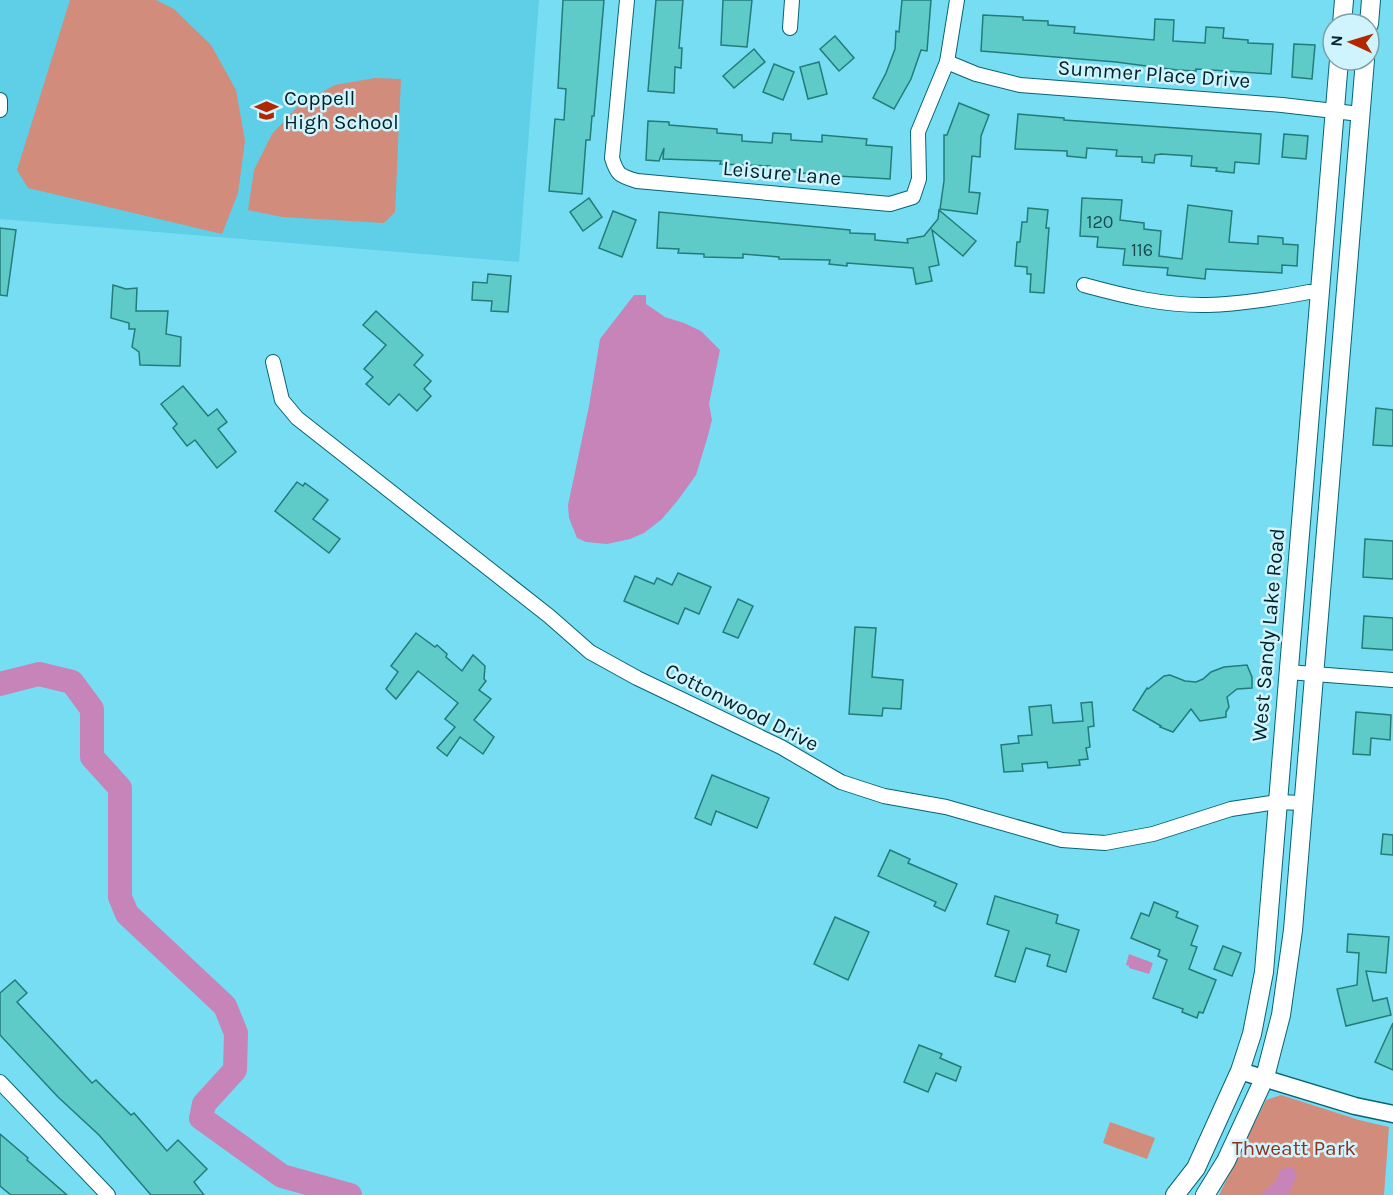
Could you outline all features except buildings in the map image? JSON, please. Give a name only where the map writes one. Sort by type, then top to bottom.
[{"type":"main road","name":"West Sandy Lake Road","points":[[1175,1195],[1196,1168],[1240,1071],[1252,1034],[1264,972],[1338,72]]},
{"type":"main road","points":[[1205,1195],[1226,1161],[1265,1077],[1281,1015],[1293,930],[1364,72]]},
{"type":"street","name":"Leisure Lane","points":[[627,0],[612,158],[615,169],[622,176],[637,181],[890,204],[913,197],[919,179],[918,132],[947,62],[957,0]]},
{"type":"street","points":[[790,28],[792,0]]},
{"type":"street","name":"Summer Place Drive","points":[[947,62],[976,74],[1020,85],[1282,105],[1360,114]]},
{"type":"street","points":[[0,100],[0,110]]},
{"type":"street","points":[[1084,285],[1128,297],[1192,305],[1245,302],[1319,292]]},
{"type":"street","name":"Cottonwood Drive","points":[[273,362],[282,400],[297,418],[549,616],[590,652],[637,678],[781,747],[841,782],[884,796],[946,807],[1062,840],[1105,843],[1153,834],[1231,809],[1277,802],[1304,803]]},
{"type":"street","points":[[1288,672],[1393,680]]},
{"type":"street","points":[[1240,1071],[1345,1103],[1393,1114]]},
{"type":"street","points":[[0,1082],[101,1193]]},
{"type":"shaded area","name":"Coppell High School","points":[[0,0],[539,0],[519,262],[0,219]]},
{"type":"shaded area","points":[[634,295],[646,295],[646,304],[665,317],[701,331],[720,350],[709,404],[712,420],[696,475],[662,519],[644,533],[630,539],[607,544],[586,542],[577,538],[569,518],[568,505],[589,406],[600,339]]},
{"type":"shaded area","points":[[1129,954],[1153,963],[1149,974],[1126,965]]},
{"type":"shaded area","points":[[1292,1166],[1297,1174],[1289,1195],[1260,1195],[1277,1179],[1280,1170]]},
{"type":"green space","points":[[70,0],[156,0],[174,9],[211,45],[236,90],[245,141],[238,193],[222,234],[28,188],[17,170]]},
{"type":"green space","points":[[375,78],[401,79],[395,212],[384,223],[282,217],[248,210],[254,170],[272,134],[300,104],[335,85]]},
{"type":"green space","name":"Thweatt Park","points":[[1281,1095],[1359,1120],[1389,1127],[1384,1195],[1219,1195],[1266,1100]]},
{"type":"green space","points":[[1110,1122],[1155,1138],[1147,1159],[1103,1143]]},
{"type":"waterway","points":[[0,684],[39,674],[72,682],[92,709],[92,757],[120,788],[120,897],[127,914],[225,1006],[236,1033],[235,1070],[204,1104],[201,1118],[282,1176],[350,1195]]},
{"type":"place","name":"Coppell High School","points":[[266,110]]}]
